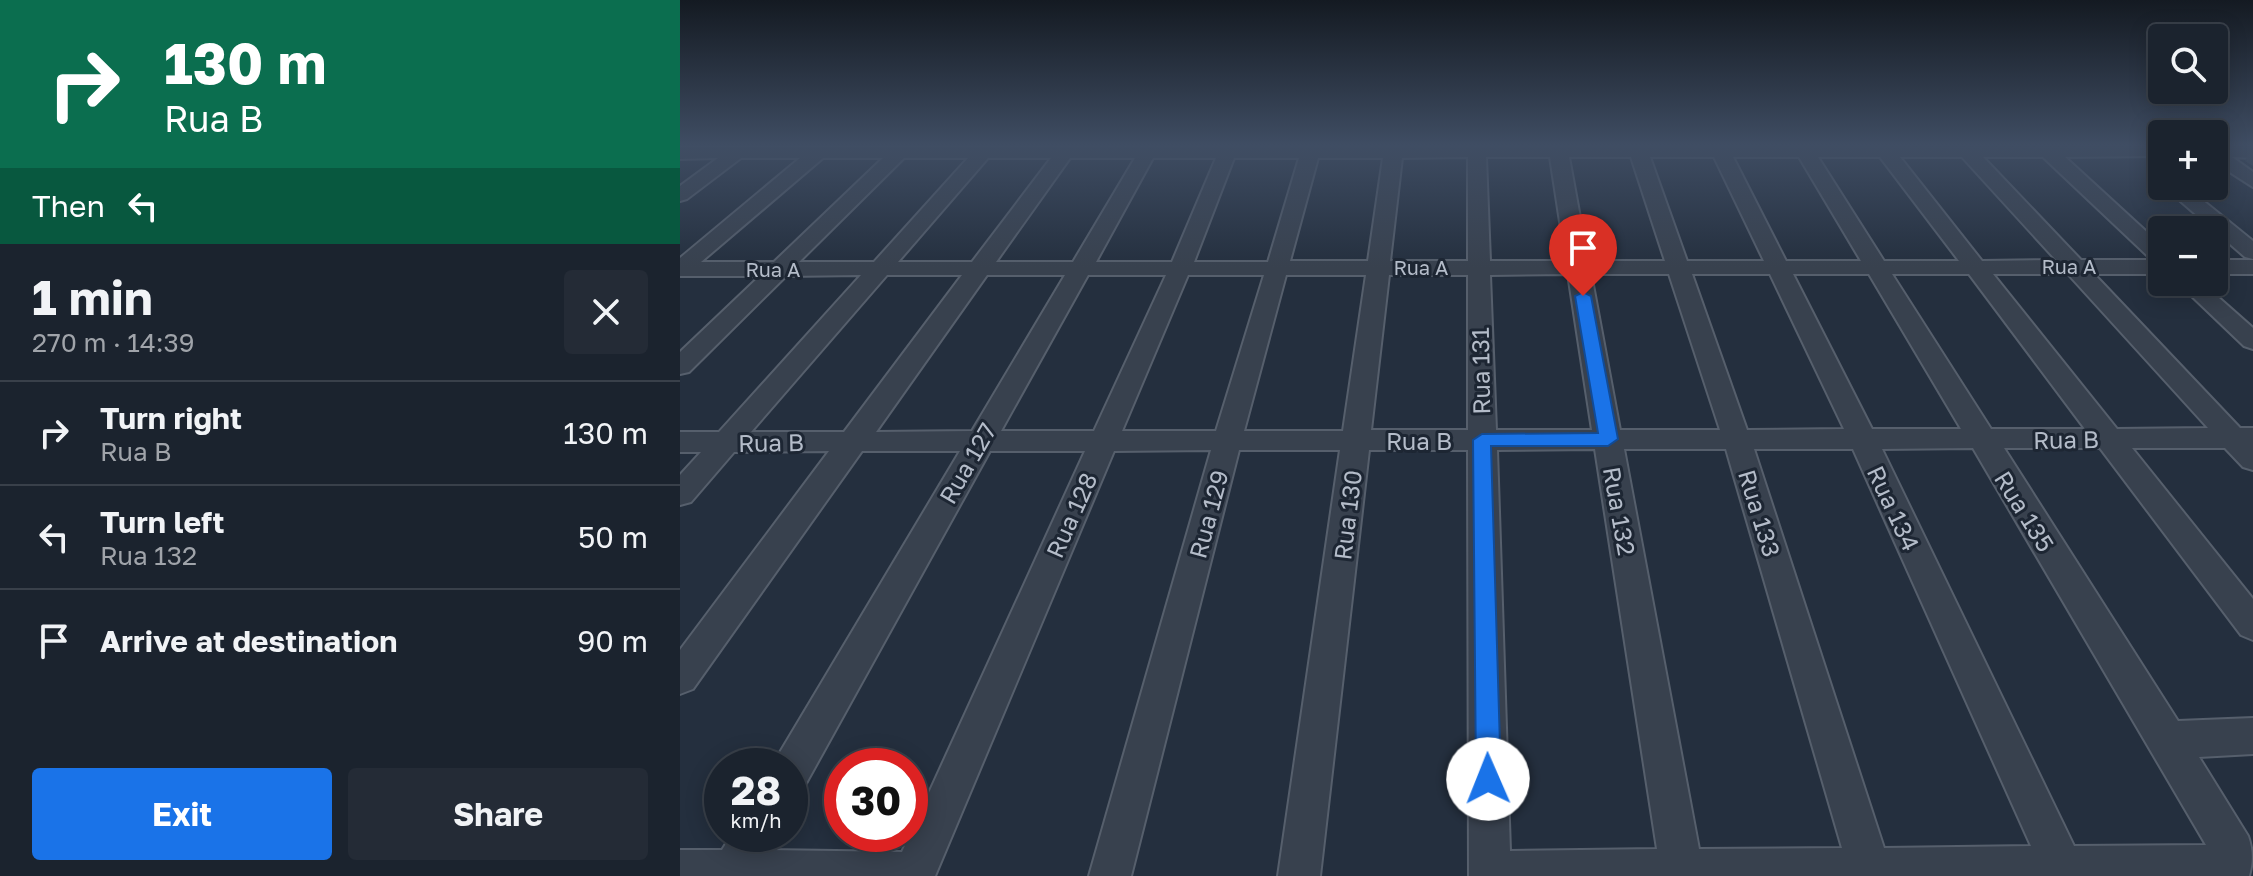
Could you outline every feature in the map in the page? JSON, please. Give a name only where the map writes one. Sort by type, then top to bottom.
[{"type":"street","points":[[680,269],[779,186]]},
{"type":"street","points":[[680,366],[865,186]]},
{"type":"street","points":[[680,494],[953,186]]},
{"type":"street","points":[[680,678],[1040,186]]},
{"type":"street","name":"Rua 127","points":[[804,748],[1078,269],[1139,186]]},
{"type":"street","name":"Rua 128","points":[[914,875],[1214,186]]},
{"type":"street","name":"Rua 129","points":[[1110,876],[1227,442],[1301,186]]},
{"type":"street","name":"Rua 130","points":[[1299,876],[1389,186]]},
{"type":"street","name":"Rua 131","points":[[1477,186],[1490,874]]},
{"type":"street","name":"Rua 132","points":[[1564,186],[1681,868]]},
{"type":"street","name":"Rua 133","points":[[1650,186],[1736,437],[1870,872]]},
{"type":"street","name":"Rua 134","points":[[1738,186],[1862,437],[2061,866]]},
{"type":"street","name":"Rua 135","points":[[1825,186],[2168,740],[2233,851],[2234,860],[2232,866],[2226,868],[2061,866]]},
{"type":"street","points":[[1912,186],[2111,438],[2253,625]]},
{"type":"street","points":[[2000,186],[2242,438],[2253,460]]},
{"type":"street","points":[[2085,186],[2148,245]]},
{"type":"street","points":[[2190,200],[2253,252]]},
{"type":"street","name":"Rua A","points":[[680,269],[2148,267]]},
{"type":"street","points":[[2228,267],[2253,267]]},
{"type":"street","points":[[2203,296],[2253,341]]},
{"type":"street","name":"Rua B","points":[[680,442],[2242,438]]},
{"type":"street","points":[[2168,740],[2253,736]]},
{"type":"street","points":[[734,871],[745,852]]},
{"type":"street","points":[[1490,874],[1681,868],[1870,872],[2061,866]]},
{"type":"street","points":[[680,871],[914,875]]},
{"type":"route","points":[[1488,779],[1482,440],[1608,439],[1583,296]]}]
